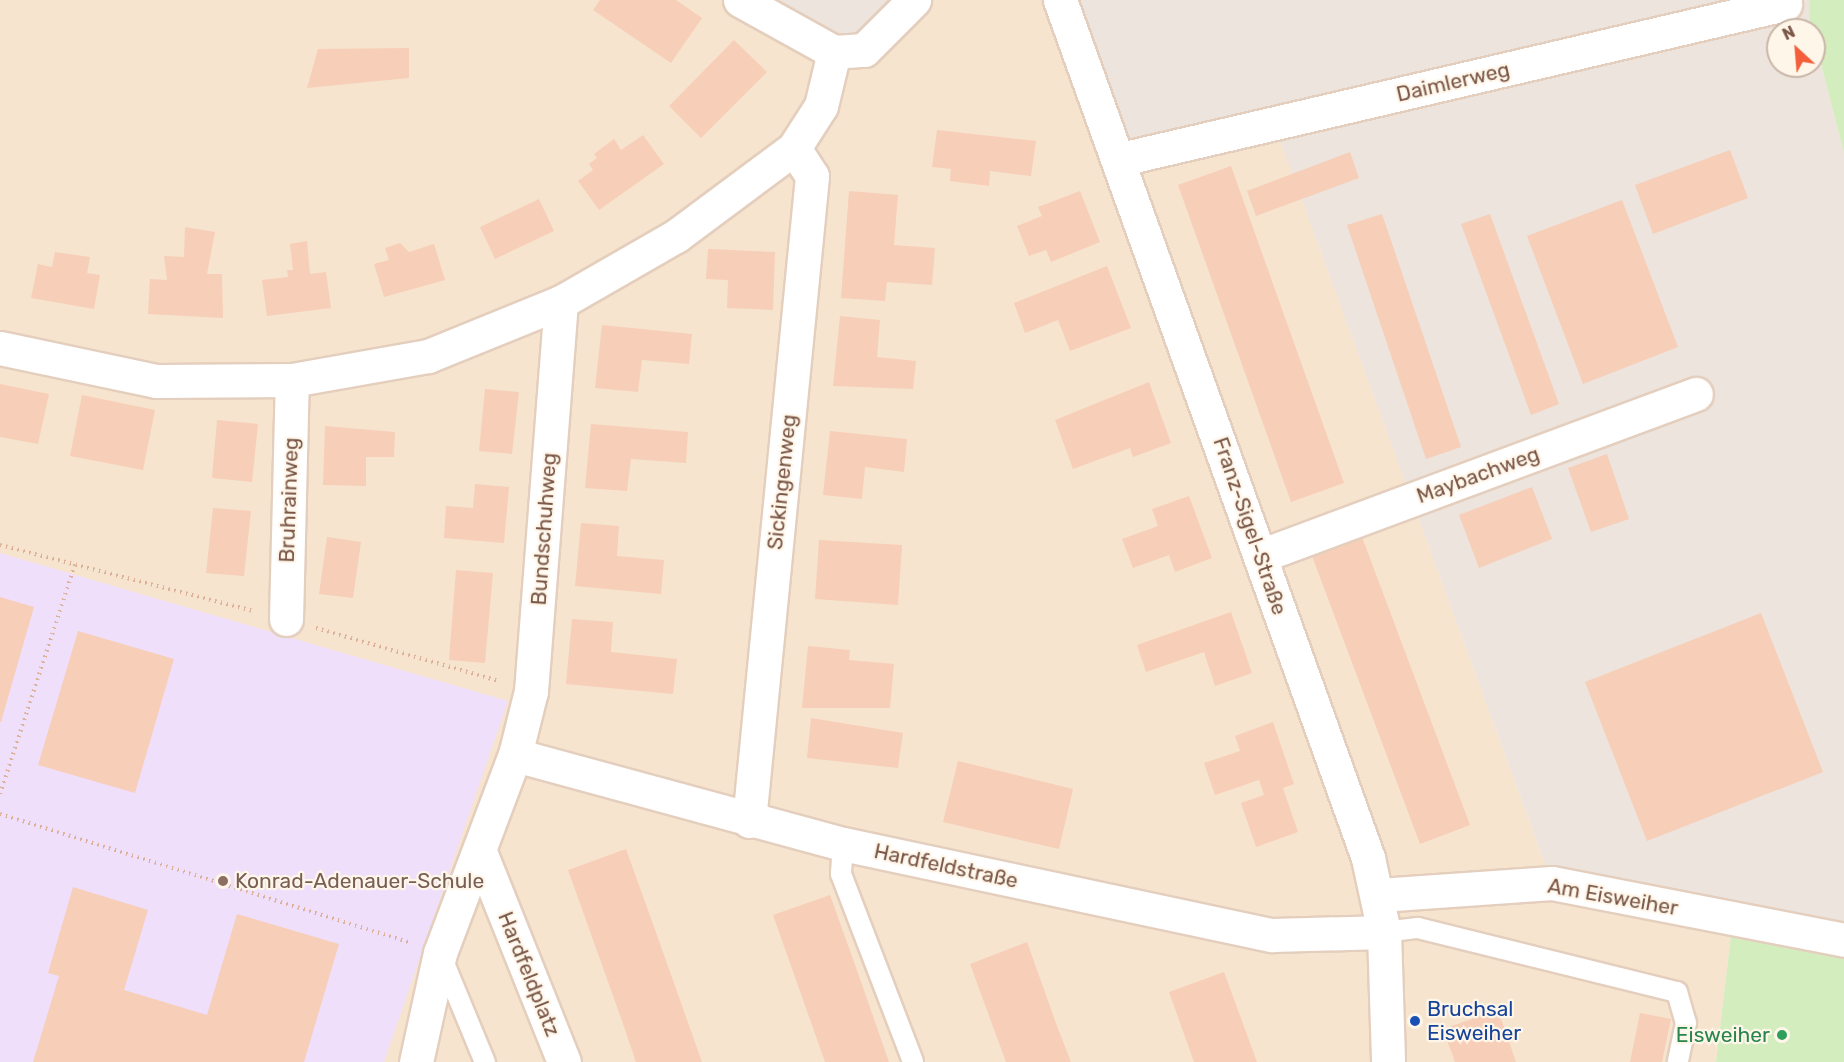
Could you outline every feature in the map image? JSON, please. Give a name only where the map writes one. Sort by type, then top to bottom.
[{"type":"street","points":[[740,0],[834,52],[864,50],[914,0]]},
{"type":"street","name":"Franz-Sigel-Straße","points":[[1060,0],[1120,159],[1379,895],[1384,932],[1388,1062]]},
{"type":"street","name":"Daimlerweg","points":[[1120,159],[1785,4]]},
{"type":"street","points":[[0,348],[156,381],[292,380],[428,356],[561,302],[676,236],[794,148],[821,106],[834,52]]},
{"type":"street","name":"Sickingenweg","points":[[749,821],[812,176],[794,148]]},
{"type":"street","name":"Bundschuhweg","points":[[515,755],[531,691],[561,302]]},
{"type":"street","name":"Bruhrainweg","points":[[286,620],[292,380]]},
{"type":"street","name":"Maybachweg","points":[[1260,556],[1696,394]]},
{"type":"street","points":[[416,1062],[440,953],[515,755]]},
{"type":"street","name":"Hardfeldstraße","points":[[515,755],[749,821],[843,844],[1272,935],[1384,932]]},
{"type":"street","name":"Hardfeldplatz","points":[[480,852],[564,1062]]},
{"type":"street","name":"Am Eisweiher","points":[[1379,895],[1552,883],[1844,940]]},
{"type":"lane","points":[[843,844],[841,874],[913,1062]]},
{"type":"lane","points":[[1384,932],[1418,928],[1677,993],[1686,1023],[1678,1062]]},
{"type":"lane","points":[[440,953],[485,1062]]},
{"type":"path","points":[[0,794],[75,564]]},
{"type":"path","points":[[0,814],[342,917],[440,953]]},
{"type":"shaded area","points":[[0,0],[1060,0],[1274,123],[1552,883],[1732,926],[1716,1062],[0,1062]]},
{"type":"shaded area","points":[[740,0],[914,0],[864,50]]},
{"type":"shaded area","points":[[1060,0],[1809,0],[1811,18],[1766,18],[1766,78],[1824,78],[1844,153],[1844,949],[1552,883],[1274,124],[1121,159]]},
{"type":"shaded area","name":"Konrad-Adenauer-Schule","points":[[0,553],[508,701],[384,1062],[0,1062]]},
{"type":"green space","points":[[1809,0],[1844,0],[1844,153],[1825,78],[1826,18],[1810,18]]},
{"type":"green space","points":[[1732,926],[1844,949],[1844,1062],[1716,1062]]},
{"type":"building","points":[[600,0],[676,0],[702,18],[671,63],[593,10]]},
{"type":"building","points":[[734,40],[767,72],[701,138],[669,106]]},
{"type":"building","points":[[409,48],[409,78],[307,88],[318,49]]},
{"type":"building","points":[[937,130],[1036,141],[1031,176],[990,171],[989,186],[950,181],[951,169],[932,167]]},
{"type":"building","points":[[643,135],[664,164],[599,210],[578,181],[593,170],[589,164],[597,158],[594,154],[614,139],[621,150]]},
{"type":"building","points":[[1730,150],[1748,198],[1653,234],[1635,185]]},
{"type":"building","points":[[1350,152],[1359,178],[1256,216],[1247,191]]},
{"type":"building","points":[[1231,166],[1344,483],[1291,502],[1178,185]]},
{"type":"building","points":[[849,191],[898,195],[894,245],[935,248],[932,285],[887,282],[885,301],[841,298]]},
{"type":"building","points":[[1080,191],[1100,242],[1051,262],[1046,250],[1029,256],[1017,226],[1042,216],[1038,207]]},
{"type":"building","points":[[539,199],[554,231],[495,259],[480,227]]},
{"type":"building","points":[[1622,200],[1678,347],[1583,384],[1527,236]]},
{"type":"building","points":[[1382,214],[1461,447],[1426,459],[1347,225]]},
{"type":"building","points":[[1490,214],[1559,404],[1531,415],[1461,224]]},
{"type":"building","points":[[185,227],[215,232],[207,274],[222,274],[223,318],[148,314],[150,279],[167,280],[164,256],[184,257]]},
{"type":"building","points":[[307,241],[310,274],[326,272],[331,308],[267,316],[262,280],[288,277],[287,270],[293,270],[290,244]]},
{"type":"building","points":[[400,243],[409,252],[434,244],[445,280],[384,297],[374,264],[389,260],[385,248]]},
{"type":"building","points":[[708,249],[775,252],[773,310],[727,308],[728,280],[706,279]]},
{"type":"building","points":[[55,252],[90,257],[87,273],[100,275],[94,309],[31,298],[38,264],[52,267]]},
{"type":"building","points":[[1107,266],[1131,328],[1070,351],[1058,320],[1025,333],[1014,303]]},
{"type":"building","points":[[840,316],[880,320],[877,357],[916,361],[913,389],[833,386]]},
{"type":"building","points":[[602,325],[692,334],[689,364],[642,360],[638,392],[595,388]]},
{"type":"building","points":[[1149,382],[1171,443],[1133,457],[1130,448],[1073,469],[1055,420]]},
{"type":"building","points":[[0,384],[49,394],[38,444],[0,437]]},
{"type":"building","points":[[485,389],[519,392],[512,454],[479,451]]},
{"type":"building","points":[[82,395],[155,410],[143,470],[70,456]]},
{"type":"building","points":[[217,420],[258,424],[252,482],[212,478]]},
{"type":"building","points":[[591,424],[688,432],[686,463],[631,459],[627,491],[585,488]]},
{"type":"building","points":[[325,426],[395,432],[394,457],[366,457],[366,486],[323,485]]},
{"type":"building","points":[[830,431],[907,439],[904,472],[865,467],[862,499],[823,495]]},
{"type":"building","points":[[1607,454],[1629,519],[1591,532],[1568,468]]},
{"type":"building","points":[[475,484],[509,487],[504,543],[444,538],[446,506],[473,508]]},
{"type":"building","points":[[1532,487],[1552,539],[1479,568],[1459,515]]},
{"type":"building","points":[[1189,496],[1212,558],[1175,572],[1169,555],[1133,568],[1122,539],[1158,526],[1152,509]]},
{"type":"building","points":[[213,508],[251,511],[244,576],[206,573]]},
{"type":"building","points":[[581,523],[619,526],[617,556],[664,560],[661,594],[575,586]]},
{"type":"building","points":[[1359,529],[1470,825],[1420,844],[1309,548]]},
{"type":"building","points":[[327,537],[361,542],[353,598],[319,594]]},
{"type":"building","points":[[819,540],[902,545],[898,605],[815,599]]},
{"type":"building","points":[[456,570],[493,573],[485,663],[449,660]]},
{"type":"building","points":[[0,597],[34,607],[1,722],[0,722]]},
{"type":"building","points":[[1231,612],[1252,673],[1215,686],[1204,652],[1146,672],[1137,645]]},
{"type":"building","points":[[1761,613],[1823,772],[1647,841],[1585,682]]},
{"type":"building","points":[[572,619],[613,622],[611,652],[677,659],[673,694],[566,684]]},
{"type":"building","points":[[78,631],[174,659],[135,793],[38,765]]},
{"type":"building","points":[[808,646],[850,650],[849,660],[894,664],[890,708],[802,708]]},
{"type":"building","points":[[811,718],[903,733],[898,768],[807,758]]},
{"type":"building","points":[[1273,722],[1294,784],[1283,788],[1298,832],[1256,847],[1241,803],[1264,795],[1259,780],[1215,795],[1204,763],[1240,751],[1235,736]]},
{"type":"building","points":[[958,761],[1073,789],[1059,849],[943,822]]},
{"type":"building","points":[[626,849],[702,1062],[636,1062],[568,870]]},
{"type":"building","points":[[73,887],[148,910],[124,990],[207,1015],[237,914],[339,944],[304,1062],[33,1062],[59,976],[48,973]]},
{"type":"building","points":[[830,895],[889,1062],[825,1062],[773,915]]},
{"type":"building","points":[[1027,942],[1071,1062],[1006,1062],[970,964]]},
{"type":"building","points":[[1224,972],[1257,1062],[1194,1062],[1169,992]]},
{"type":"building","points":[[1498,1010],[1516,1062],[1455,1062],[1443,1029]]},
{"type":"building","points":[[1640,1013],[1671,1019],[1662,1062],[1630,1062]]},
{"type":"place","name":"Konrad-Adenauer-Schule","points":[[223,881]]},
{"type":"place","name":"Bruchsal Eisweiher","points":[[1415,1021]]},
{"type":"place","name":"Eisweiher","points":[[1782,1035]]}]
